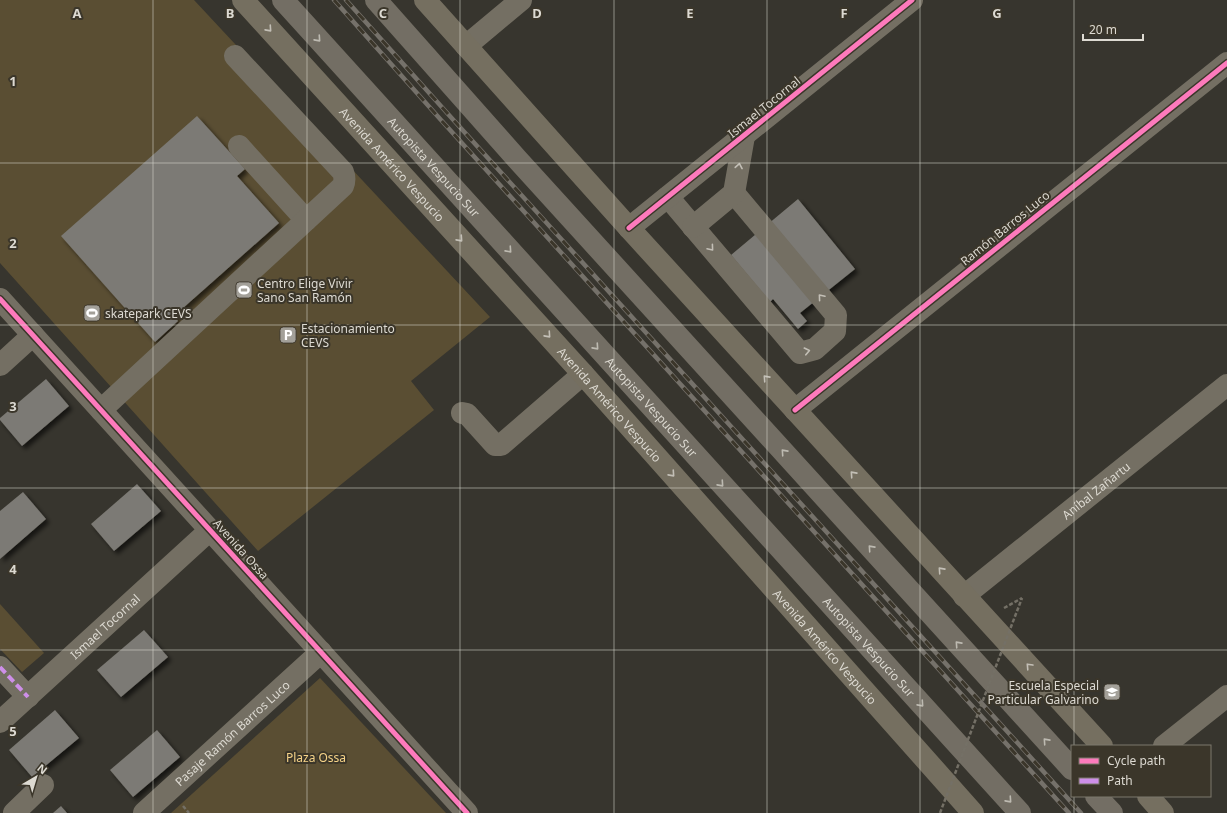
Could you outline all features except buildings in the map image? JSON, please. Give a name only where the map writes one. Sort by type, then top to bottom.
[{"type":"highway","name":"Autopista Vespucio Sur","points":[[283,0],[1020,813]]},
{"type":"highway","points":[[376,0],[517,159],[1071,769]]},
{"type":"highway","points":[[1097,797],[1112,813]]},
{"type":"main road","name":"Avenida Américo Vespucio","points":[[243,0],[583,374],[973,813]]},
{"type":"main road","points":[[432,4],[466,46],[629,228],[1101,745]]},
{"type":"main road","points":[[1149,797],[1163,813]]},
{"type":"street","points":[[466,46],[521,0]]},
{"type":"street","name":"Ismael Tocornal","points":[[629,228],[912,0]]},
{"type":"street","points":[[101,410],[343,186],[345,176],[343,172],[235,56]]},
{"type":"street","name":"Ramón Barros Luco","points":[[795,410],[1227,63]]},
{"type":"street","points":[[693,227],[734,193],[744,136]]},
{"type":"street","points":[[239,146],[306,220]]},
{"type":"street","points":[[668,197],[800,352],[815,349],[835,331],[836,315],[734,193]]},
{"type":"street","name":"Avenida Ossa","points":[[0,299],[467,813]]},
{"type":"street","points":[[0,365],[33,335]]},
{"type":"street","points":[[462,413],[467,414],[495,445],[501,446],[583,374]]},
{"type":"street","name":"Aníbal Zañartu","points":[[964,596],[1227,385]]},
{"type":"street","name":"Ismael Tocornal","points":[[0,722],[210,530]]},
{"type":"street","name":"Pasaje Ramón Barros Luco","points":[[144,813],[321,652]]},
{"type":"street","points":[[0,667],[28,697]]},
{"type":"street","points":[[1165,745],[1227,696]]},
{"type":"street","points":[[14,813],[43,785]]},
{"type":"path","points":[[940,813],[1022,598],[1004,608],[1003,612]]},
{"type":"green space","name":"Centro Elige Vivir Sano San Ramón","points":[[0,0],[194,0],[490,317],[411,381],[434,410],[258,551],[0,263]]},
{"type":"green space","points":[[0,604],[44,653],[22,672],[0,649]]},
{"type":"green space","name":"Plaza Ossa","points":[[320,678],[446,813],[171,813]]},
{"type":"railway","points":[[334,0],[1069,813]]},
{"type":"railway","points":[[346,0],[1081,813]]},
{"type":"marked path","points":[[0,667],[28,697]]},
{"type":"cycle path","points":[[629,228],[912,0]]},
{"type":"cycle path","points":[[795,410],[1227,63]]},
{"type":"cycle path","points":[[0,299],[467,813]]},
{"type":"place","name":"Centro Elige Vivir Sano San Ramón","points":[[244,290]]},
{"type":"place","name":"skatepark CEVS","points":[[92,313]]},
{"type":"place","name":"Estacionamiento CEVS","points":[[288,335]]},
{"type":"place","name":"Escuela Especial Particular Galvarino","points":[[1112,692]]}]
